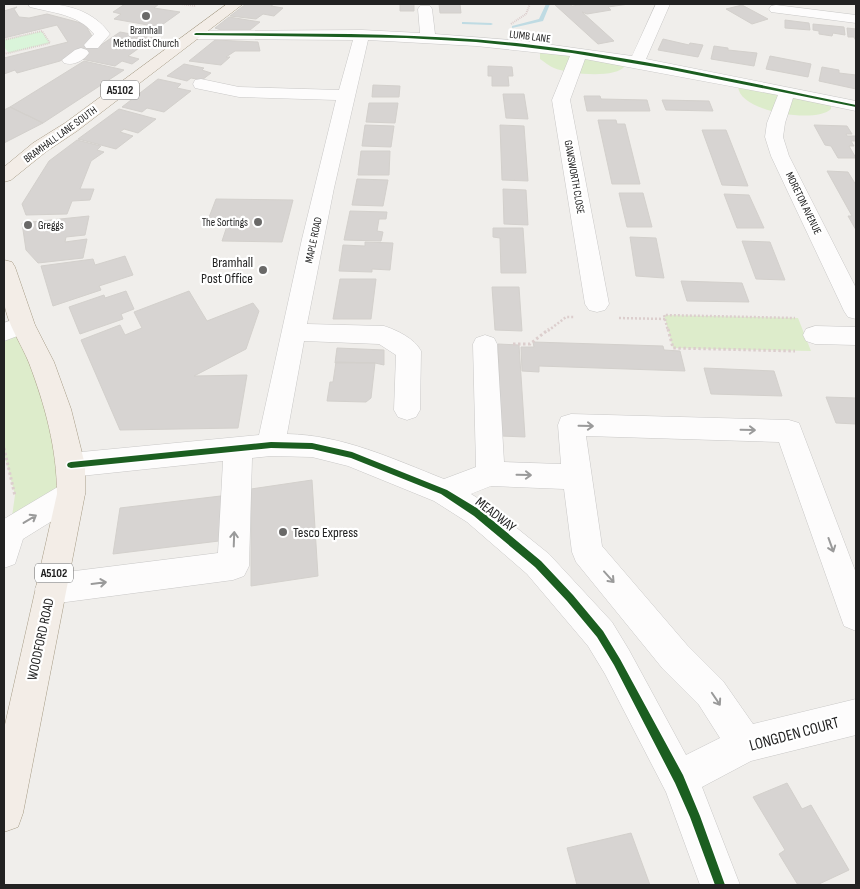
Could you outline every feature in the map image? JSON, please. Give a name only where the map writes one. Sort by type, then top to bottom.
[{"type":"main road","name":"BRAMHALL LANE SOUTH","points":[[4,176],[40,147],[71,127],[236,4]]},
{"type":"main road","name":"WOODFORD ROAD","points":[[4,267],[13,328],[41,362],[58,409],[71,480],[51,589],[9,762],[4,813]]},
{"type":"street","points":[[35,4],[73,13],[90,20],[102,34],[81,53]]},
{"type":"street","points":[[637,62],[664,4]]},
{"type":"street","points":[[425,9],[428,38]]},
{"type":"street","points":[[776,9],[856,19]]},
{"type":"street","name":"LUMB LANE","points":[[196,34],[362,35],[477,41],[637,62],[856,106]]},
{"type":"street","name":"MAPLE ROAD","points":[[271,446],[310,250],[345,95],[362,35]]},
{"type":"street","name":"GAWSWORTH CLOSE","points":[[579,53],[561,100],[597,304]]},
{"type":"street","points":[[201,84],[239,92],[345,95]]},
{"type":"street","name":"MORETON AVENUE","points":[[787,92],[776,123],[774,137],[780,156],[856,311]]},
{"type":"street","points":[[294,332],[384,335],[409,352],[406,410]]},
{"type":"street","points":[[808,343],[856,336]]},
{"type":"street","points":[[485,344],[490,474]]},
{"type":"street","points":[[745,744],[711,693],[675,657],[587,552],[571,425],[789,431],[856,615]]},
{"type":"street","name":"MEADWAY","points":[[71,480],[238,449],[271,446],[312,446],[352,455],[444,492],[477,514],[538,564],[600,634],[617,662],[679,779],[695,816],[720,885]]},
{"type":"street","points":[[51,589],[233,566],[238,449]]},
{"type":"street","points":[[444,492],[490,474],[577,476]]},
{"type":"street","points":[[7,542],[71,480]]},
{"type":"street","name":"LONGDEN COURT","points":[[679,779],[745,744],[838,720],[856,718]]},
{"type":"path","points":[[34,31],[42,31]]},
{"type":"path","points":[[4,40],[42,31]]},
{"type":"path","points":[[4,54],[50,43],[42,31]]},
{"type":"path","points":[[798,318],[664,315],[673,348],[808,343]]},
{"type":"path","points":[[485,344],[530,344],[566,317],[576,317]]},
{"type":"path","points":[[616,318],[665,319]]},
{"type":"path","points":[[4,448],[15,495],[7,542]]},
{"type":"green space","points":[[42,31],[50,43],[9,53],[4,47],[4,40]]},
{"type":"green space","points":[[540,48],[625,66],[612,73],[602,74],[561,70],[552,67],[540,59]]},
{"type":"green space","points":[[739,82],[831,101],[831,109],[822,114],[808,115],[775,112],[759,107],[747,100],[739,92]]},
{"type":"green space","points":[[664,315],[798,318],[811,351],[673,348]]},
{"type":"green space","points":[[23,325],[71,494],[10,531],[15,495],[4,453],[4,332]]},
{"type":"building","name":"Bramhall Methodist Church","points":[[125,4],[159,4],[154,8],[180,12],[159,27],[114,19],[121,14],[113,12]]},
{"type":"building","points":[[246,4],[274,4],[271,6],[283,8],[274,16],[263,14],[256,19],[230,16]]},
{"type":"building","points":[[400,4],[414,4],[414,11],[400,11]]},
{"type":"building","points":[[439,4],[460,4],[461,13],[440,13]]},
{"type":"building","points":[[554,4],[569,4],[572,6],[629,4],[608,7],[611,10],[587,14],[582,12],[614,41],[598,44]]},
{"type":"building","points":[[742,5],[768,19],[752,24],[726,9]]},
{"type":"building","points":[[17,7],[14,9],[19,17],[29,18],[47,14],[85,24],[98,47],[120,32],[153,38],[128,56],[139,59],[132,64],[122,61],[115,66],[81,59],[88,55],[74,52],[60,61],[17,73],[15,70],[4,74],[4,58],[68,42],[57,25],[4,38],[4,11]]},
{"type":"building","points":[[229,17],[260,22],[250,30],[221,30],[215,28]]},
{"type":"building","points":[[785,20],[809,23],[810,30],[785,28]]},
{"type":"building","points":[[813,24],[844,27],[845,35],[833,33],[832,36],[819,34],[819,31],[813,30]]},
{"type":"building","points":[[847,28],[856,29],[856,41],[854,37],[848,37]]},
{"type":"building","points":[[663,39],[689,45],[690,43],[703,45],[698,57],[658,50]]},
{"type":"building","points":[[215,40],[258,42],[260,51],[235,51],[226,57],[230,57],[221,65],[189,61]]},
{"type":"building","points":[[714,46],[728,48],[728,50],[757,53],[754,66],[711,59]]},
{"type":"building","points":[[770,56],[811,64],[808,77],[766,69]]},
{"type":"building","points":[[84,61],[124,70],[43,123],[10,107]]},
{"type":"building","points":[[184,64],[204,68],[202,70],[211,73],[202,80],[191,78],[187,81],[167,76]]},
{"type":"building","points":[[488,66],[512,67],[513,76],[508,76],[509,86],[492,86],[492,76],[488,76]]},
{"type":"building","points":[[822,67],[839,70],[839,73],[856,75],[856,89],[819,81]]},
{"type":"building","points":[[158,79],[181,84],[177,88],[191,91],[164,112],[147,108],[142,112],[122,107]]},
{"type":"building","points":[[373,85],[400,86],[399,97],[372,97]]},
{"type":"building","points":[[503,94],[524,94],[528,119],[506,118]]},
{"type":"building","points":[[584,96],[600,96],[601,99],[647,100],[650,111],[587,111]]},
{"type":"building","points":[[662,100],[709,101],[713,111],[666,110]]},
{"type":"building","points":[[369,103],[398,103],[395,123],[366,122]]},
{"type":"building","points":[[10,107],[43,123],[4,143],[4,110]]},
{"type":"building","points":[[119,109],[156,119],[138,133],[124,129],[120,132],[133,136],[116,149],[78,139]]},
{"type":"building","points":[[598,120],[616,120],[617,124],[625,124],[640,184],[612,184]]},
{"type":"building","points":[[365,125],[394,126],[391,147],[362,146]]},
{"type":"building","points":[[500,125],[524,126],[528,181],[502,180]]},
{"type":"building","points":[[814,125],[847,126],[852,134],[846,134],[847,136],[856,136],[856,141],[851,141],[854,146],[849,146],[856,158],[838,158],[831,146],[825,145]]},
{"type":"building","points":[[702,130],[726,130],[748,186],[722,185]]},
{"type":"building","points":[[77,140],[101,146],[97,150],[104,152],[91,161],[80,189],[94,189],[90,200],[72,201],[67,214],[26,215],[22,204],[49,161]]},
{"type":"building","points":[[361,151],[390,151],[389,175],[358,175]]},
{"type":"building","points":[[827,171],[848,172],[856,185],[856,230],[848,216],[852,216]]},
{"type":"building","points":[[357,179],[388,180],[383,206],[352,205]]},
{"type":"building","points":[[503,189],[526,190],[528,225],[504,224]]},
{"type":"building","points":[[619,193],[643,193],[652,227],[627,227]]},
{"type":"building","points":[[724,194],[749,195],[764,228],[737,228]]},
{"type":"building","name":"The Sortings","points":[[216,199],[293,200],[282,242],[222,241],[229,220],[208,220]]},
{"type":"building","points":[[350,211],[387,212],[386,219],[379,219],[377,231],[383,232],[381,241],[344,240]]},
{"type":"building","points":[[89,216],[85,235],[66,237],[65,242],[87,239],[83,258],[38,263],[26,250],[22,223]]},
{"type":"building","points":[[493,228],[523,228],[526,273],[501,273],[500,238],[493,237]]},
{"type":"building","points":[[630,237],[656,238],[664,278],[636,276]]},
{"type":"building","points":[[742,241],[770,242],[785,280],[756,279]]},
{"type":"building","points":[[365,242],[393,243],[390,270],[372,269],[372,272],[339,271],[343,245],[365,246]]},
{"type":"building","points":[[125,256],[133,275],[99,286],[101,290],[53,306],[41,266],[93,259],[95,265]]},
{"type":"building","points":[[340,279],[376,279],[371,319],[333,319]]},
{"type":"building","points":[[681,281],[742,283],[749,302],[687,301]]},
{"type":"building","points":[[492,287],[519,287],[522,331],[495,330]]},
{"type":"building","points":[[126,291],[134,309],[121,314],[123,319],[80,334],[69,307],[104,295],[105,298]]},
{"type":"building","points":[[189,291],[207,321],[253,303],[259,311],[246,349],[194,376],[247,375],[238,428],[120,430],[81,340],[120,325],[125,335],[142,328],[134,312]]},
{"type":"building","points":[[533,342],[663,346],[664,350],[680,351],[685,371],[539,366],[539,372],[522,371],[521,347],[534,347]]},
{"type":"building","points":[[498,344],[519,345],[525,437],[501,436]]},
{"type":"building","points":[[337,348],[384,350],[384,365],[375,363],[335,363]]},
{"type":"building","points":[[336,362],[375,363],[371,398],[366,402],[327,401],[330,382],[333,382]]},
{"type":"building","points":[[704,368],[774,371],[782,396],[711,394]]},
{"type":"building","points":[[826,397],[856,398],[856,424],[836,423]]},
{"type":"building","name":"Tesco Express","points":[[312,480],[318,576],[251,586],[251,489]]},
{"type":"building","points":[[229,495],[227,540],[113,554],[120,508]]},
{"type":"building","points":[[787,783],[802,809],[811,805],[849,870],[817,885],[798,885],[779,854],[785,850],[753,797]]},
{"type":"building","points":[[631,833],[650,885],[577,885],[567,848]]},
{"type":"waterway","points":[[514,27],[541,20],[548,4]]},
{"type":"waterway","points":[[464,23],[491,24]]},
{"type":"cycle path","points":[[196,34],[441,38],[524,46],[619,59],[856,106]]},
{"type":"cycle path","points":[[71,465],[271,445],[312,446],[352,455],[444,492],[477,513],[538,564],[600,634],[617,662],[679,779],[695,816],[720,885]]},
{"type":"place","name":"Bramhall Methodist Church","points":[[146,16]]},
{"type":"place","name":"The Sortings","points":[[258,222]]},
{"type":"place","name":"Greggs","points":[[28,225]]},
{"type":"place","name":"Bramhall Post Office","points":[[263,270]]},
{"type":"place","name":"Tesco Express","points":[[283,532]]}]
